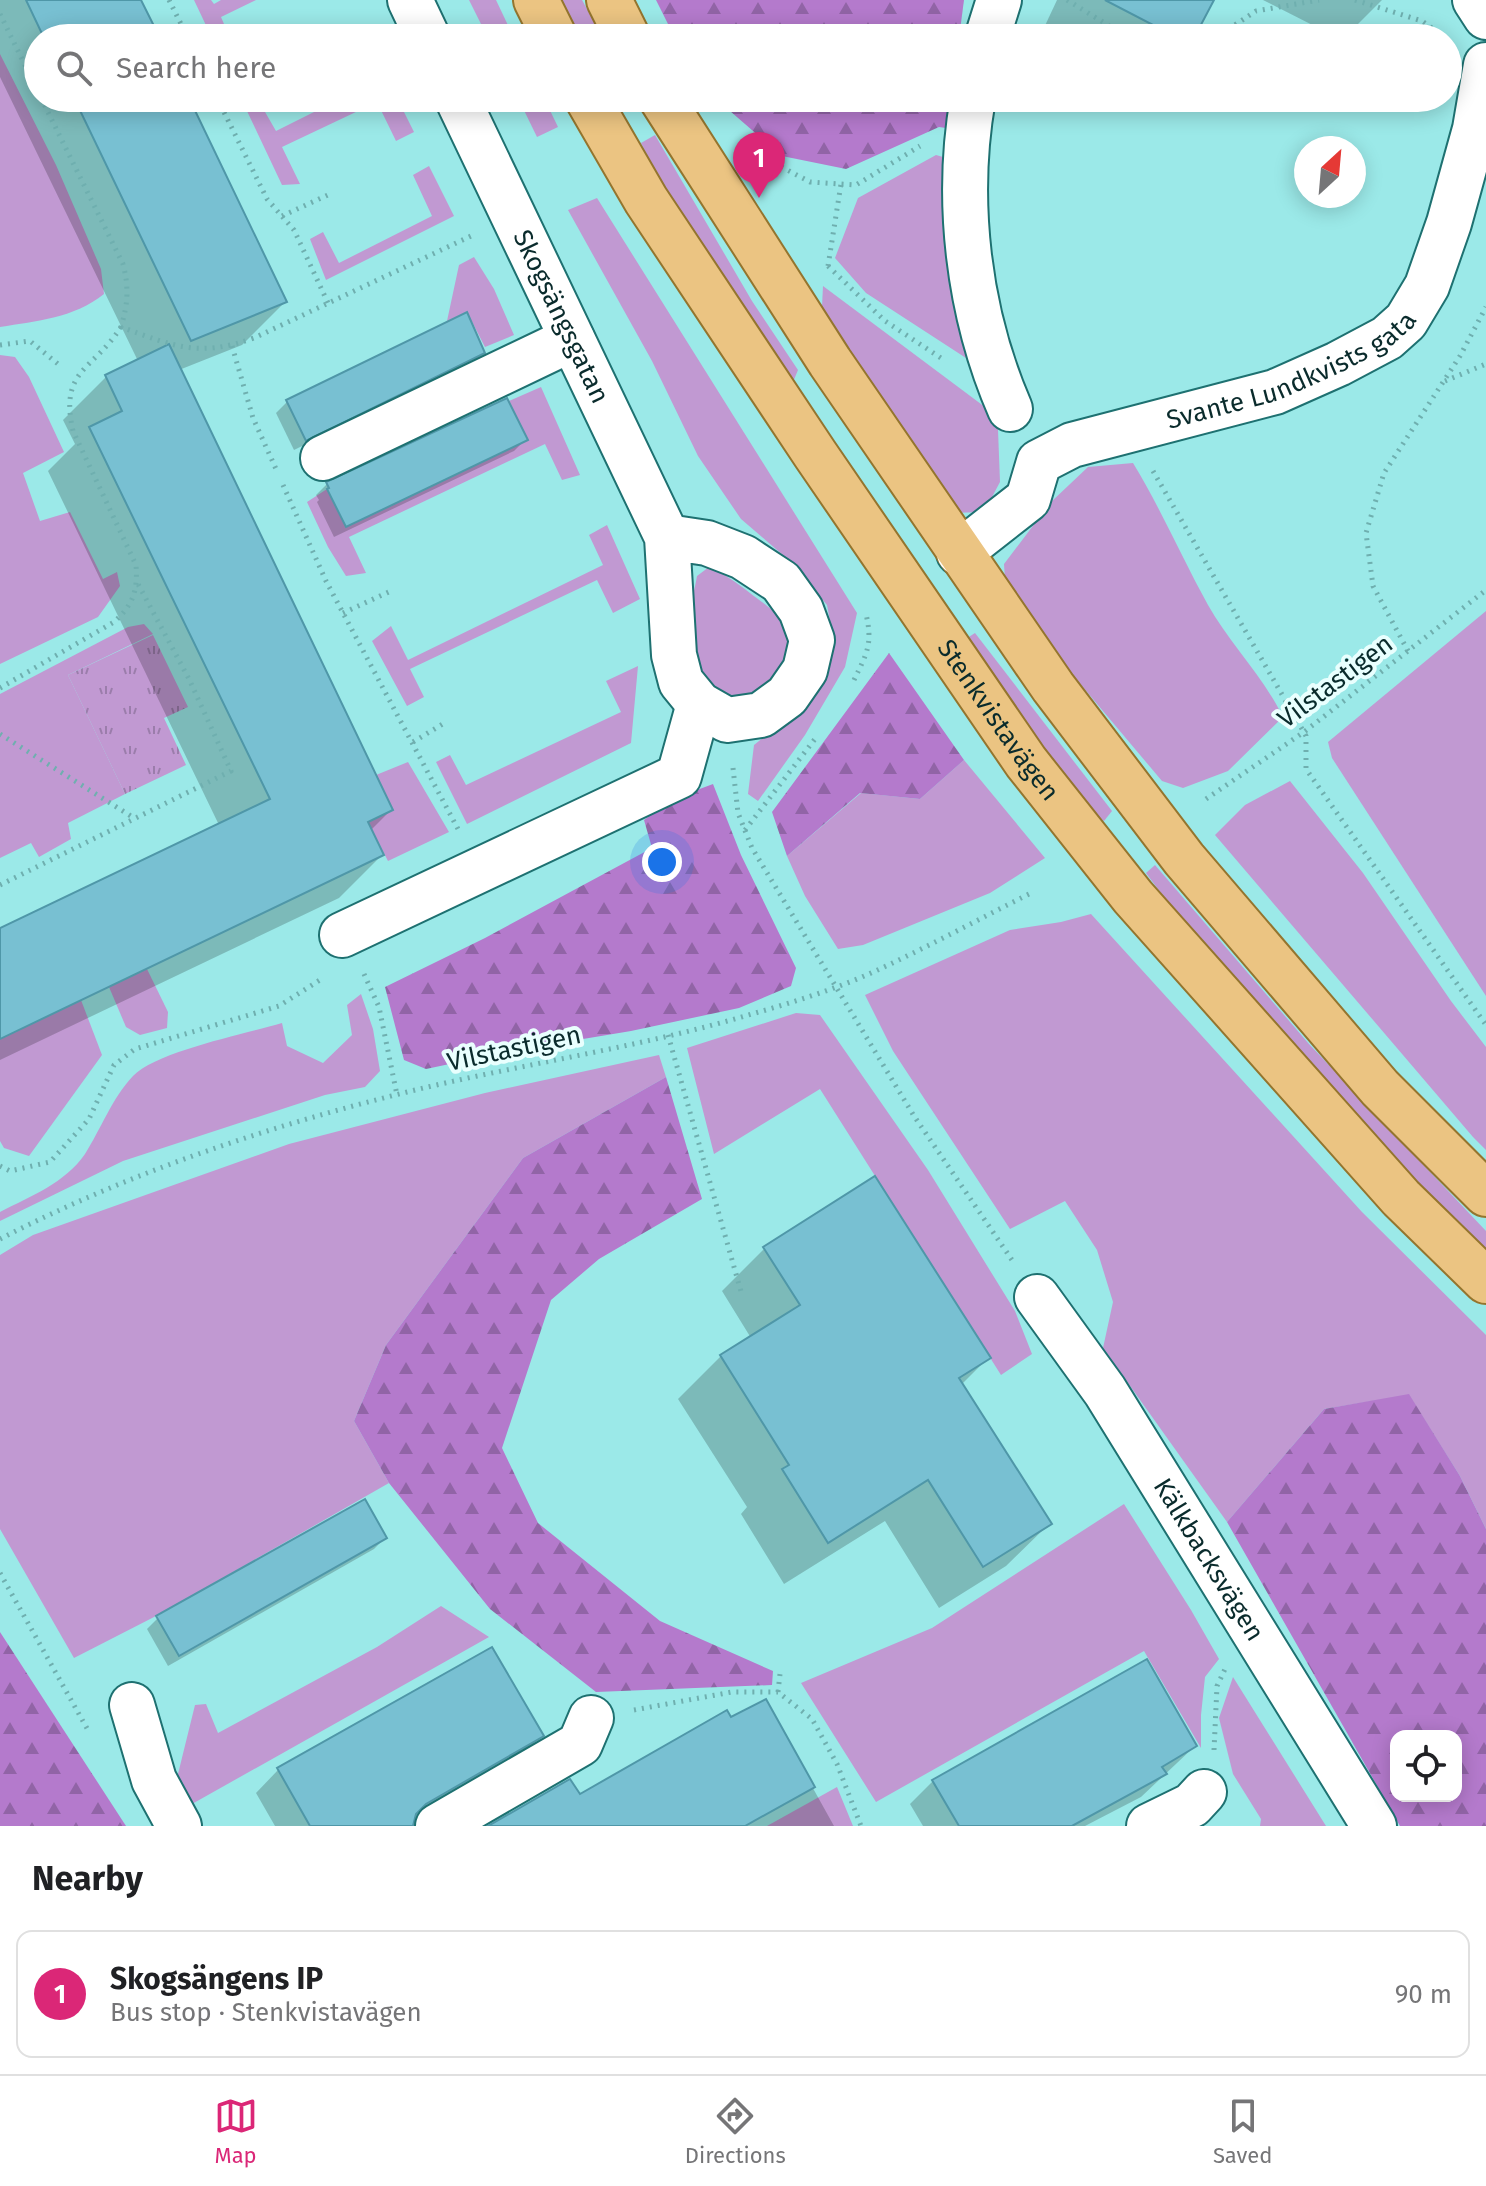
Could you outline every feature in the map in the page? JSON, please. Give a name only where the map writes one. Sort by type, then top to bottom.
[{"type":"main road","points":[[536,0],[548,24]]},
{"type":"main road","points":[[609,0],[621,24]]},
{"type":"main road","name":"Stenkvistavägen","points":[[595,112],[646,200],[1026,762],[1133,897],[1401,1198],[1486,1281]]},
{"type":"main road","points":[[670,112],[814,336],[1053,687],[1184,859],[1380,1088],[1486,1194]]},
{"type":"main road","points":[[905,585],[959,553]]},
{"type":"street","points":[[410,0],[421,24]]},
{"type":"street","points":[[991,24],[999,0]]},
{"type":"street","points":[[1475,0],[1486,17]]},
{"type":"street","name":"Svante Lundkvists gata","points":[[959,553],[1028,499],[1039,462],[1072,445],[1275,392],[1387,338],[1406,321],[1427,286],[1449,223],[1475,129],[1486,65]]},
{"type":"street","name":"Skogsängsgatan","points":[[464,112],[667,537],[674,655],[681,682],[713,712]]},
{"type":"street","points":[[971,113],[966,164],[966,216],[971,268],[980,319],[1007,401]]},
{"type":"street","points":[[323,458],[572,339]]},
{"type":"street","points":[[342,935],[679,776],[713,712],[761,715],[787,696],[805,670],[812,640],[801,610],[781,582],[743,557],[707,543],[667,537]]},
{"type":"street","name":"Kälkbacksvägen","points":[[1037,1297],[1105,1391],[1374,1826]]},
{"type":"street","points":[[132,1705],[154,1780],[179,1826]]},
{"type":"street","points":[[438,1826],[580,1744],[591,1718]]},
{"type":"street","points":[[1149,1826],[1192,1805],[1204,1792]]},
{"type":"path","points":[[169,0],[181,24]]},
{"type":"path","points":[[1067,0],[1106,24]]},
{"type":"path","points":[[1236,24],[1256,11],[1319,0]]},
{"type":"path","points":[[1355,0],[1426,24]]},
{"type":"path","points":[[0,14],[24,63]]},
{"type":"path","points":[[0,688],[114,622],[134,598],[138,583],[136,565],[73,431],[67,407],[71,387],[121,327],[128,304],[127,279],[123,264],[48,112]]},
{"type":"path","points":[[224,112],[267,199],[294,230],[328,303]]},
{"type":"path","points":[[745,148],[810,182],[856,185],[971,113]]},
{"type":"path","points":[[828,266],[841,184]]},
{"type":"path","points":[[282,216],[330,194]]},
{"type":"path","points":[[121,327],[181,348],[232,346],[513,215]]},
{"type":"path","points":[[841,279],[885,321],[1007,401]]},
{"type":"path","points":[[1408,651],[1373,586],[1366,533],[1384,473],[1444,381],[1486,307]]},
{"type":"path","points":[[0,345],[30,341],[58,364]]},
{"type":"path","points":[[232,346],[253,418],[326,581],[480,870]]},
{"type":"path","points":[[1444,381],[1486,364]]},
{"type":"path","points":[[1107,436],[1142,450],[1304,732],[1306,769],[1486,1025]]},
{"type":"path","points":[[0,885],[231,771],[189,679],[138,583]]},
{"type":"path","points":[[343,613],[393,590]]},
{"type":"path","name":"Vilstastigen","points":[[1206,799],[1304,732],[1486,590]]},
{"type":"path","points":[[713,712],[738,813],[752,848],[914,1116],[1037,1297]]},
{"type":"path","points":[[412,742],[446,722]]},
{"type":"path","points":[[0,734],[134,818]]},
{"type":"path","name":"Vilstastigen","points":[[0,1239],[77,1202],[192,1156],[325,1114],[745,1016],[836,987],[870,974],[1033,892]]},
{"type":"path","points":[[342,935],[379,1007],[397,1095]]},
{"type":"path","points":[[0,1166],[10,1171],[50,1162],[89,1119],[114,1065],[135,1049],[279,1006],[323,978],[342,935]]},
{"type":"path","points":[[668,1035],[742,1295]]},
{"type":"path","points":[[0,1573],[86,1729],[94,1737]]},
{"type":"path","points":[[1204,1792],[1212,1776],[1219,1679],[1231,1659],[1258,1641]]},
{"type":"path","points":[[778,1692],[780,1674]]},
{"type":"path","points":[[591,1718],[732,1692],[778,1692],[812,1719],[837,1764],[861,1826]]},
{"type":"green space","points":[[194,0],[211,0],[214,4],[221,0],[256,0],[221,17],[224,24],[205,24]]},
{"type":"green space","points":[[469,0],[496,0],[507,24],[481,24]]},
{"type":"green space","points":[[562,0],[582,0],[595,24],[574,24]]},
{"type":"green space","points":[[656,0],[964,0],[961,24],[668,24]]},
{"type":"green space","points":[[0,54],[24,102],[24,112],[29,112],[56,165],[101,269],[104,294],[68,313],[0,327]]},
{"type":"green space","points":[[247,112],[265,112],[276,131],[314,112],[356,112],[282,147],[300,184],[282,185]]},
{"type":"green space","points":[[382,112],[404,112],[414,132],[396,141]]},
{"type":"green space","points":[[525,112],[551,112],[558,127],[537,137]]},
{"type":"green space","points":[[731,112],[948,112],[946,128],[939,127],[846,169],[782,156]]},
{"type":"green space","points":[[655,135],[752,301],[798,370],[793,382],[712,265],[657,174],[641,143]]},
{"type":"green space","points":[[936,155],[943,157],[949,282],[966,358],[866,293],[835,258],[858,198]]},
{"type":"green space","points":[[429,166],[454,216],[326,280],[310,239],[323,232],[339,263],[432,216],[413,175]]},
{"type":"green space","points":[[597,198],[857,613],[845,667],[805,735],[758,801],[748,794],[754,745],[793,714],[819,681],[834,642],[827,605],[791,562],[741,519],[698,456],[652,361],[568,210]]},
{"type":"green space","points":[[474,257],[494,289],[514,335],[485,347],[467,312],[447,321],[459,265]]},
{"type":"green space","points":[[823,286],[993,413],[998,430],[1000,482],[984,512],[950,513],[821,327]]},
{"type":"green space","points":[[0,355],[15,357],[29,377],[64,452],[23,473],[40,521],[70,512],[103,579],[117,572],[120,586],[98,617],[0,664]]},
{"type":"green space","points":[[541,387],[580,475],[562,480],[545,444],[349,537],[366,573],[346,576],[328,547],[307,502],[327,489],[346,527],[527,440],[509,401]]},
{"type":"green space","points":[[1133,463],[1208,605],[1283,717],[1228,771],[1183,788],[1162,781],[1006,596],[1004,564],[1051,502],[1088,467]]},
{"type":"green space","points":[[607,525],[640,599],[613,613],[597,580],[410,669],[424,697],[407,706],[372,641],[391,626],[408,660],[603,565],[589,535]]},
{"type":"green space","points":[[709,567],[740,586],[783,622],[790,644],[785,664],[771,681],[752,692],[732,695],[712,688],[696,669],[688,636],[688,621],[697,576]]},
{"type":"green space","points":[[1486,611],[1486,996],[1332,758],[1328,742]]},
{"type":"green space","points":[[144,624],[153,634],[68,675],[125,794],[68,823],[71,839],[39,857],[31,843],[0,858],[0,694],[128,627]]},
{"type":"green space","points":[[975,633],[1112,811],[1104,821],[1090,811],[969,651],[964,640]]},
{"type":"green space","points":[[153,635],[188,707],[164,718],[186,765],[125,794],[68,675]]},
{"type":"green space","points":[[889,653],[964,760],[920,799],[860,793],[787,856],[772,812]]},
{"type":"green space","points":[[638,666],[631,743],[467,824],[436,762],[450,755],[466,785],[621,712],[606,681]]},
{"type":"green space","points":[[964,760],[1045,858],[990,893],[863,945],[838,949],[805,896],[787,856],[861,793],[920,799]]},
{"type":"green space","points":[[408,762],[449,832],[388,861],[368,822],[393,810],[376,775]]},
{"type":"green space","points":[[1290,781],[1363,873],[1486,1047],[1486,1150],[1215,835],[1245,805]]},
{"type":"green space","points":[[713,784],[741,855],[796,968],[791,986],[739,1008],[631,1031],[426,1069],[404,1060],[385,987],[485,938],[652,848],[644,820],[673,799]]},
{"type":"green space","points":[[1155,865],[1309,1044],[1486,1231],[1486,1252],[1363,1125],[1186,927],[1146,873]]},
{"type":"green space","points":[[1091,914],[1362,1212],[1486,1335],[1486,1529],[1460,1476],[1409,1395],[1324,1409],[1227,1522],[1103,1348],[1113,1302],[1097,1250],[1065,1201],[1010,1229],[893,1051],[865,995],[1010,930]]},
{"type":"green space","points":[[147,969],[168,1012],[167,1028],[140,1035],[126,1027],[109,987]]},
{"type":"green space","points":[[361,994],[373,1029],[380,1071],[365,1087],[325,1095],[123,1161],[0,1221],[0,1212],[47,1188],[77,1164],[119,1094],[133,1076],[145,1067],[203,1044],[282,1023],[287,1046],[323,1063],[352,1035],[347,1005]]},
{"type":"green space","points":[[81,1000],[102,1055],[29,1156],[4,1148],[0,1141],[0,1039]]},
{"type":"green space","points":[[796,1013],[820,1015],[928,1170],[1015,1311],[1032,1354],[1001,1375],[820,1089],[714,1154],[687,1048]]},
{"type":"green space","points":[[659,1055],[666,1077],[523,1158],[386,1345],[354,1421],[389,1483],[156,1616],[74,1658],[0,1529],[0,1255],[33,1235],[289,1144],[485,1093]]},
{"type":"green space","points":[[666,1077],[702,1199],[599,1259],[551,1300],[502,1448],[538,1523],[660,1621],[773,1671],[772,1685],[596,1692],[490,1609],[389,1483],[354,1421],[386,1345],[523,1158]]},
{"type":"green space","points":[[1409,1394],[1460,1476],[1486,1529],[1486,1826],[1400,1826],[1227,1522],[1324,1409]]},
{"type":"green space","points":[[1124,1504],[1219,1659],[1205,1677],[1201,1748],[1144,1651],[876,1802],[801,1683],[932,1628]]},
{"type":"green space","points":[[441,1606],[489,1637],[192,1804],[177,1778],[195,1705],[206,1704],[218,1733],[377,1647]]},
{"type":"green space","points":[[0,1632],[126,1826],[0,1826]]},
{"type":"green space","points":[[1233,1677],[1326,1826],[1260,1826],[1261,1819],[1233,1774],[1219,1718]]},
{"type":"green space","points":[[837,1787],[853,1826],[767,1826]]},
{"type":"building","points":[[26,0],[141,0],[153,24],[37,24]]},
{"type":"building","points":[[1105,0],[1214,0],[1201,24],[1151,24]]},
{"type":"building","points":[[81,112],[196,112],[287,302],[191,341]]},
{"type":"building","points":[[467,312],[485,353],[306,441],[286,400]]},
{"type":"building","points":[[169,344],[393,810],[368,822],[384,855],[0,1039],[0,928],[270,799],[89,427],[122,411],[105,375]]},
{"type":"building","points":[[507,398],[528,440],[346,527],[326,482]]},
{"type":"building","points":[[875,1176],[991,1358],[959,1378],[1052,1524],[983,1567],[928,1480],[828,1543],[782,1469],[789,1465],[720,1355],[800,1305],[763,1247]]},
{"type":"building","points":[[365,1499],[387,1538],[179,1656],[156,1616]]},
{"type":"building","points":[[492,1647],[544,1736],[426,1804],[416,1814],[413,1826],[310,1826],[277,1768]]},
{"type":"building","points":[[1147,1659],[1197,1746],[1162,1767],[1167,1774],[1072,1826],[959,1826],[932,1780]]},
{"type":"building","points":[[766,1699],[815,1787],[745,1826],[488,1826],[570,1779],[580,1794],[727,1710],[731,1717]]},
{"type":"place","name":"Skogsängens IP","points":[[759,198]]}]
